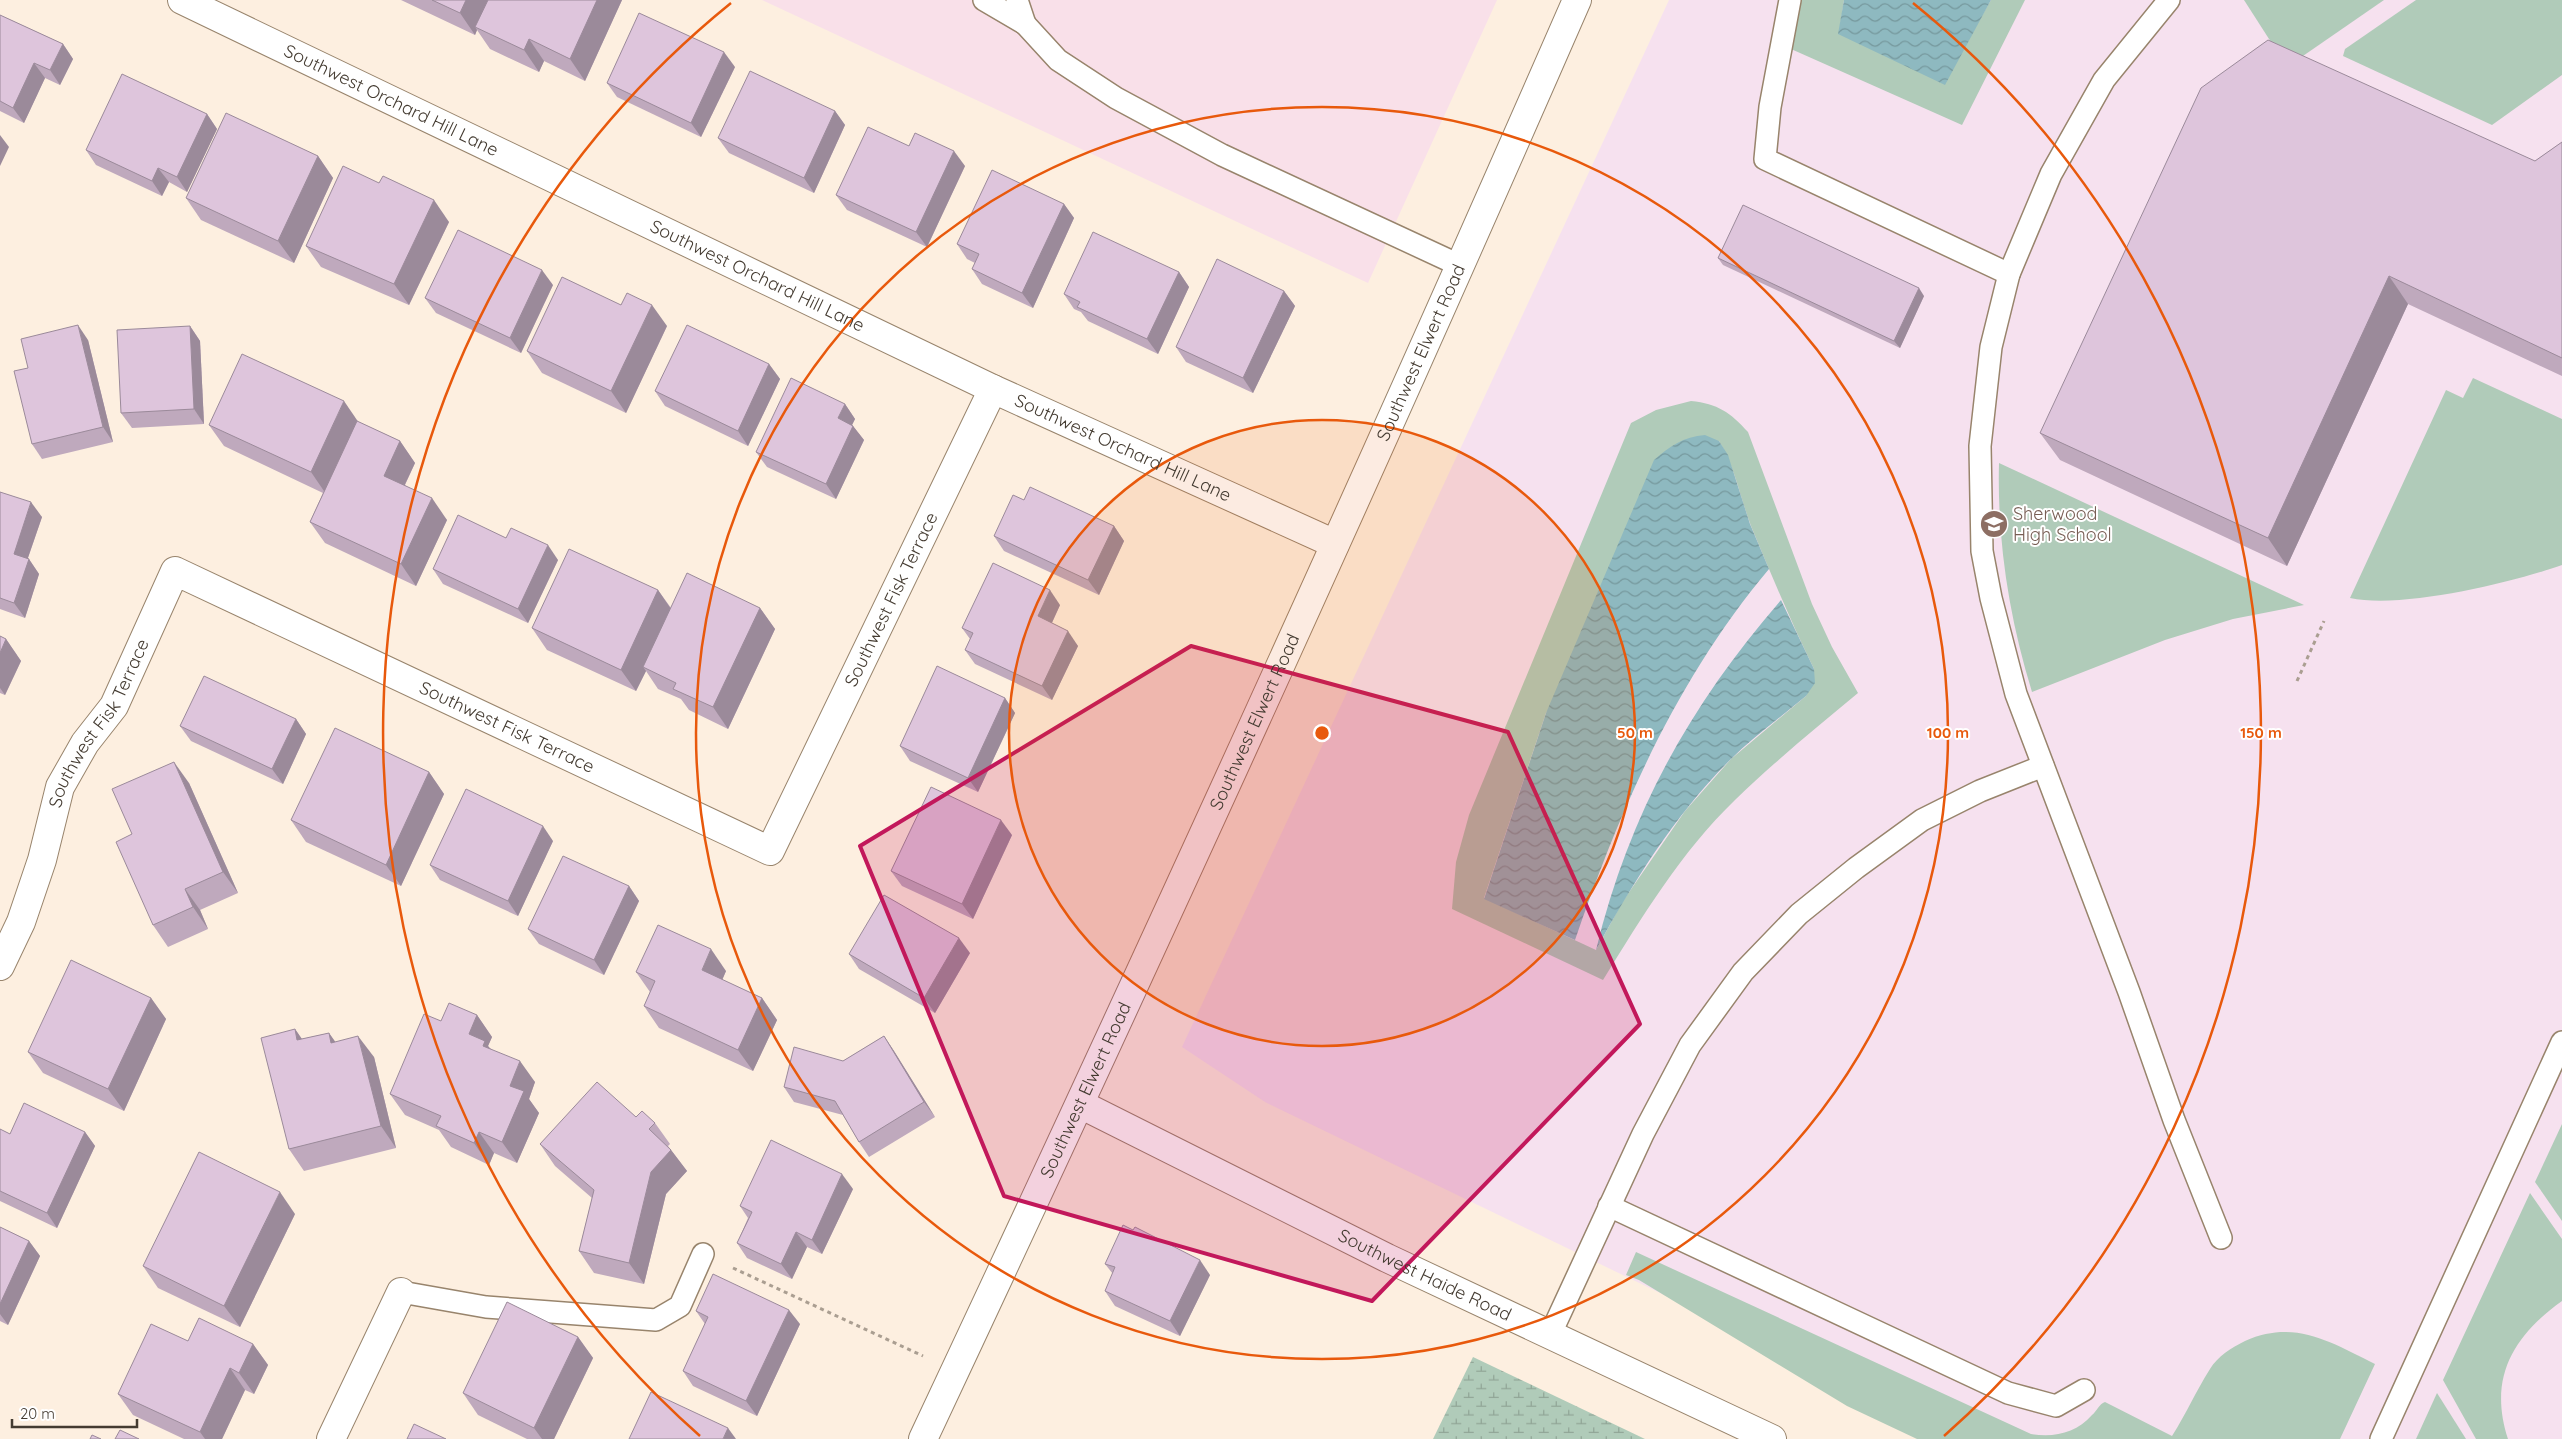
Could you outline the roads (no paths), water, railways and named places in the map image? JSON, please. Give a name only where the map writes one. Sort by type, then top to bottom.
[{"type":"street","name":"Southwest Orchard Hill Lane","points":[[182,0],[993,389],[1335,544]]},
{"type":"street","name":"Southwest Elwert Road","points":[[923,1439],[1080,1104],[1335,544],[1461,266],[1577,0]]},
{"type":"street","name":"Southwest Fisk Terrace","points":[[0,966],[21,922],[42,860],[60,787],[85,743],[114,706],[175,571],[770,851],[993,389]]},
{"type":"street","name":"Southwest Haide Road","points":[[1080,1104],[1388,1258],[1551,1333],[1772,1439]]},
{"type":"street","points":[[331,1439],[401,1292]]},
{"type":"lane","points":[[984,0],[1025,24],[1058,60],[1116,98],[1222,155],[1461,266]]},
{"type":"lane","points":[[1017,0],[1025,24]]},
{"type":"lane","points":[[1790,0],[1770,107],[1765,159],[2009,274]]},
{"type":"lane","points":[[2169,0],[2104,80],[2051,174],[2009,274],[1991,347],[1980,446],[1982,551],[1991,598],[2016,694],[2129,992],[2174,1120],[2221,1238]]},
{"type":"lane","points":[[1551,1333],[1608,1206],[1690,1045],[1743,972],[1799,914],[1856,868],[1922,820],[1980,791],[2043,766]]},
{"type":"lane","points":[[2381,1439],[2562,1042]]},
{"type":"lane","points":[[1608,1206],[2008,1392],[2056,1406],[2084,1390]]},
{"type":"lane","points":[[401,1292],[486,1307],[656,1320],[680,1306],[703,1254]]},
{"type":"water","points":[[1844,0],[1991,0],[1945,85],[1838,34]]},
{"type":"water","points":[[1705,435],[1719,441],[1728,455],[1750,524],[1769,569],[1736,611],[1679,699],[1632,793],[1575,940],[1484,899],[1546,713],[1654,460],[1677,443]]},
{"type":"water","points":[[1781,600],[1814,669],[1815,683],[1806,696],[1730,760],[1691,803],[1656,850],[1596,950],[1626,853],[1645,807],[1667,763],[1691,721],[1718,680]]},
{"type":"place","name":"Sherwood High School","points":[[1994,524]]}]
